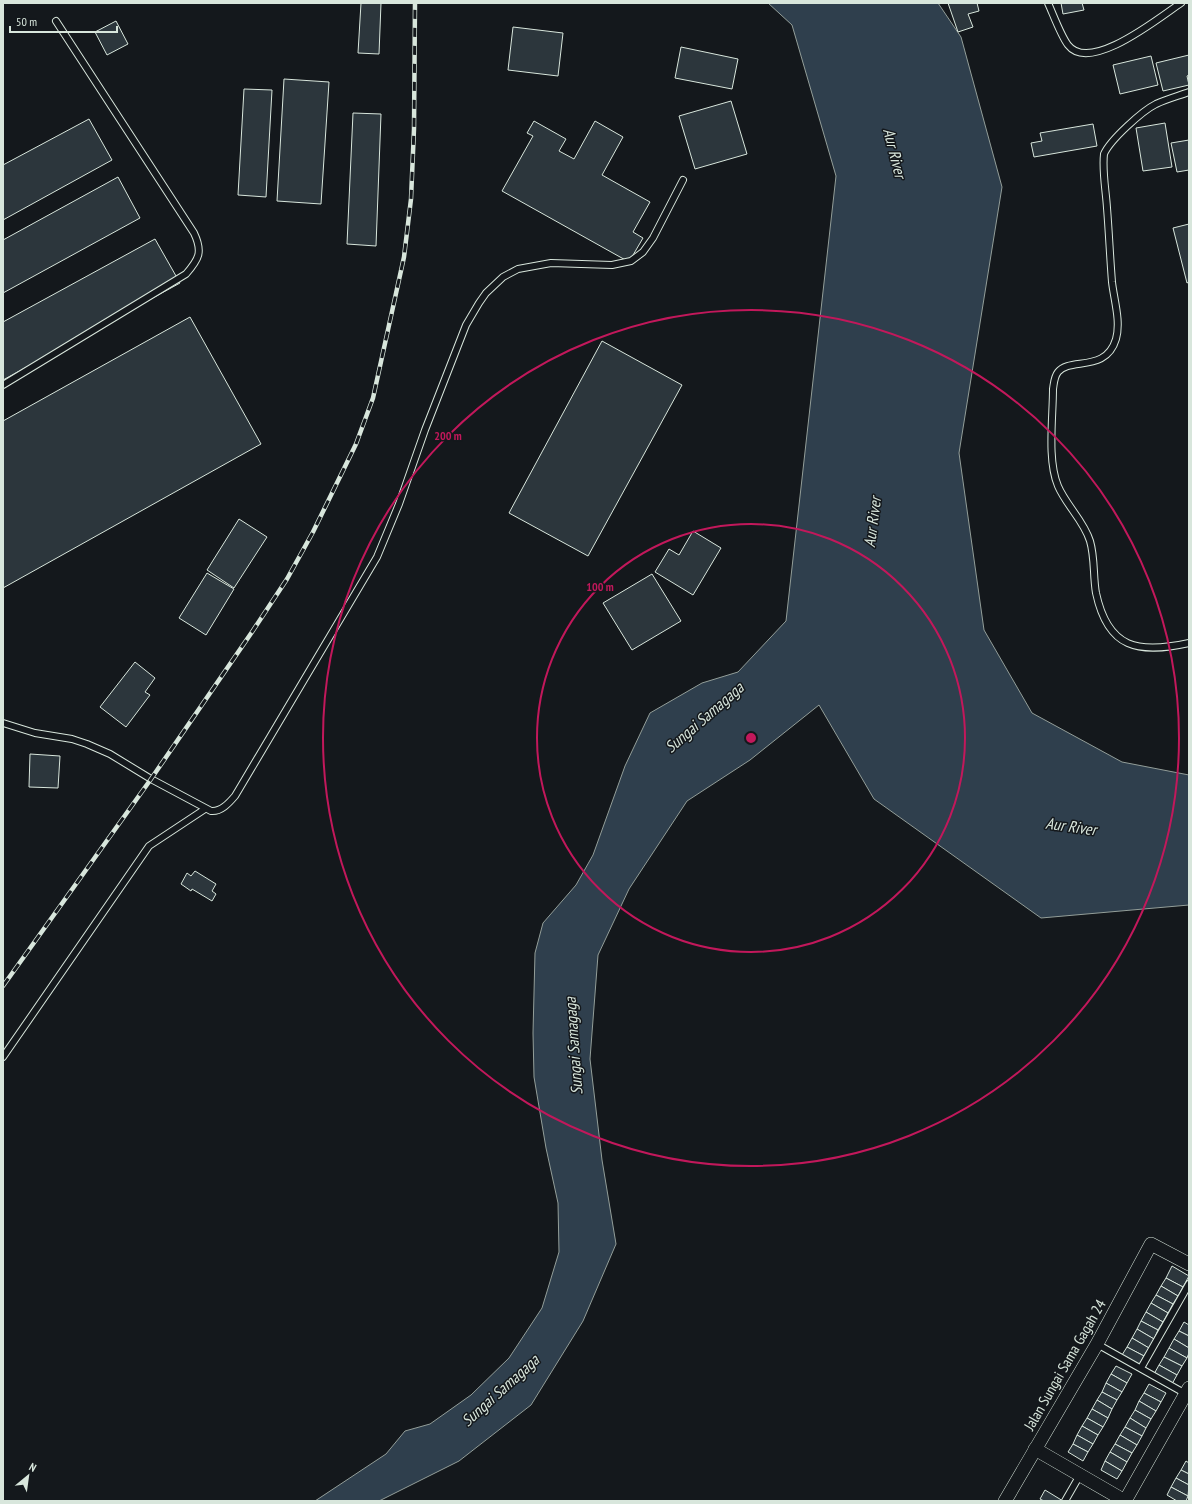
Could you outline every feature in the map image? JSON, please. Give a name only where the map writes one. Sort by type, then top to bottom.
[{"type":"street","name":"Jalan Sungai Sama Gagah 24","points":[[1005,1501],[1097,1344],[1151,1244],[1189,1264]]},
{"type":"street","points":[[1035,1450],[1125,1501],[1188,1392]]},
{"type":"lane","points":[[1048,3],[1068,45],[1074,50],[1085,53],[1098,52],[1127,39],[1181,3]]},
{"type":"lane","points":[[3,385],[186,274],[195,263],[199,254],[198,243],[194,233],[56,20]]},
{"type":"lane","points":[[1189,92],[1155,105],[1142,114],[1111,143],[1104,154],[1112,281],[1118,327],[1116,340],[1110,351],[1103,357],[1094,361],[1064,368],[1059,372],[1054,380],[1052,456],[1053,473],[1059,487],[1090,540],[1096,593],[1105,622],[1111,631],[1122,641],[1136,646],[1170,647],[1189,642]]},
{"type":"lane","points":[[3,723],[35,733],[72,739],[87,744],[110,754],[151,779],[211,811],[217,812],[228,804],[235,796],[377,557],[399,504],[424,430],[466,325],[479,303],[489,290],[503,277],[524,267],[551,263],[612,265],[631,261],[643,252],[653,238],[683,180]]},
{"type":"lane","points":[[3,1057],[149,846],[205,808]]},
{"type":"lane","points":[[1141,1368],[1189,1284]]},
{"type":"lane","points":[[1097,1344],[1188,1392]]},
{"type":"lane","points":[[1065,1501],[1080,1475]]},
{"type":"water","points":[[768,3],[938,3],[961,37],[1002,187],[959,453],[984,630],[1032,713],[1122,762],[1189,775],[1189,905],[1041,918],[874,799],[819,705],[750,760],[687,801],[629,889],[598,955],[590,1059],[602,1160],[616,1244],[583,1321],[531,1405],[459,1461],[379,1501],[315,1501],[386,1454],[405,1431],[430,1424],[471,1395],[509,1358],[542,1308],[559,1252],[558,1203],[546,1148],[534,1077],[533,1033],[535,953],[543,923],[576,885],[593,855],[625,766],[650,713],[702,683],[738,672],[786,621],[836,176],[792,25]]},
{"type":"building","points":[[361,3],[381,3],[379,54],[358,53]]},
{"type":"building","points":[[948,3],[977,3],[979,11],[968,14],[973,27],[958,32]]},
{"type":"building","points":[[1061,3],[1082,3],[1084,10],[1063,14]]},
{"type":"building","points":[[116,21],[128,44],[107,55],[95,32]]},
{"type":"building","points":[[513,27],[563,33],[558,76],[508,70]]},
{"type":"building","points":[[681,47],[738,59],[732,89],[675,78]]},
{"type":"building","points":[[1189,55],[1189,75],[1187,76],[1189,85],[1163,91],[1156,63]]},
{"type":"building","points":[[1151,56],[1158,85],[1120,94],[1113,65]]},
{"type":"building","points":[[284,79],[329,82],[321,204],[277,201]]},
{"type":"building","points":[[244,89],[272,90],[266,197],[238,195]]},
{"type":"building","points":[[731,101],[747,154],[695,169],[679,116]]},
{"type":"building","points":[[353,113],[381,114],[376,246],[347,244]]},
{"type":"building","points":[[89,119],[112,160],[3,220],[3,165]]},
{"type":"building","points":[[534,121],[566,139],[559,151],[574,159],[595,121],[623,137],[602,175],[650,202],[633,232],[643,238],[629,262],[502,191],[533,136],[527,133]]},
{"type":"building","points":[[1165,123],[1172,167],[1143,171],[1136,128]]},
{"type":"building","points":[[1093,124],[1097,146],[1034,157],[1031,143],[1042,141],[1040,133]]},
{"type":"building","points":[[1189,140],[1189,170],[1177,172],[1171,143]]},
{"type":"building","points":[[118,177],[140,218],[3,293],[3,240]]},
{"type":"building","points":[[1189,224],[1189,282],[1187,283],[1173,228]]},
{"type":"building","points":[[155,239],[180,283],[3,380],[3,322]]},
{"type":"building","points":[[190,317],[261,444],[3,588],[3,421]]},
{"type":"building","points":[[602,341],[682,385],[588,556],[509,513]]},
{"type":"building","points":[[239,519],[267,537],[234,588],[207,570]]},
{"type":"building","points":[[693,531],[721,548],[693,595],[655,572],[669,549],[679,555]]},
{"type":"building","points":[[207,573],[234,589],[206,635],[179,618]]},
{"type":"building","points":[[652,574],[681,621],[632,650],[603,603]]},
{"type":"building","points":[[135,662],[155,678],[145,692],[150,695],[126,727],[100,707]]},
{"type":"building","points":[[30,754],[60,756],[58,788],[29,787]]},
{"type":"building","points":[[195,871],[216,884],[212,891],[216,894],[212,901],[192,889],[191,891],[181,884],[187,873],[191,876]]},
{"type":"building","points":[[1172,1266],[1189,1276],[1183,1287],[1166,1278]]},
{"type":"building","points":[[1166,1278],[1183,1287],[1178,1296],[1161,1286]]},
{"type":"building","points":[[1161,1286],[1178,1296],[1173,1304],[1156,1295]]},
{"type":"building","points":[[1156,1295],[1173,1304],[1168,1313],[1151,1303]]},
{"type":"building","points":[[1151,1303],[1168,1313],[1163,1322],[1146,1312]]},
{"type":"building","points":[[1146,1312],[1163,1322],[1158,1330],[1141,1321]]},
{"type":"building","points":[[1141,1321],[1158,1330],[1154,1339],[1137,1329]]},
{"type":"building","points":[[1184,1322],[1189,1325],[1189,1336],[1179,1331]]},
{"type":"building","points":[[1137,1329],[1154,1339],[1149,1348],[1132,1338]]},
{"type":"building","points":[[1179,1331],[1189,1336],[1189,1348],[1174,1339]]},
{"type":"building","points":[[1132,1338],[1149,1348],[1144,1356],[1127,1347]]},
{"type":"building","points":[[1174,1339],[1189,1348],[1187,1358],[1169,1348]]},
{"type":"building","points":[[1127,1347],[1144,1356],[1139,1365],[1122,1355]]},
{"type":"building","points":[[1169,1348],[1187,1358],[1182,1366],[1164,1357]]},
{"type":"building","points":[[1164,1357],[1182,1366],[1177,1375],[1159,1365]]},
{"type":"building","points":[[1159,1365],[1177,1375],[1172,1384],[1154,1374]]},
{"type":"building","points":[[1116,1366],[1132,1374],[1127,1383],[1111,1374]]},
{"type":"building","points":[[1111,1374],[1127,1383],[1122,1392],[1106,1383]]},
{"type":"building","points":[[1106,1383],[1122,1392],[1117,1400],[1102,1392]]},
{"type":"building","points":[[1149,1384],[1166,1393],[1161,1402],[1144,1393]]},
{"type":"building","points":[[1102,1392],[1117,1400],[1112,1409],[1097,1400]]},
{"type":"building","points":[[1144,1393],[1161,1402],[1156,1411],[1139,1401]]},
{"type":"building","points":[[1097,1400],[1112,1409],[1108,1418],[1092,1409]]},
{"type":"building","points":[[1139,1401],[1156,1411],[1151,1419],[1135,1410]]},
{"type":"building","points":[[1092,1409],[1108,1418],[1103,1427],[1087,1418]]},
{"type":"building","points":[[1135,1410],[1151,1419],[1146,1428],[1130,1418]]},
{"type":"building","points":[[1087,1418],[1103,1427],[1098,1435],[1082,1426]]},
{"type":"building","points":[[1130,1418],[1146,1428],[1142,1436],[1125,1427]]},
{"type":"building","points":[[1082,1426],[1098,1435],[1093,1444],[1077,1435]]},
{"type":"building","points":[[1125,1427],[1142,1436],[1137,1445],[1120,1435]]},
{"type":"building","points":[[1077,1435],[1093,1444],[1088,1452],[1073,1444]]},
{"type":"building","points":[[1120,1435],[1137,1445],[1132,1453],[1115,1444]]},
{"type":"building","points":[[1073,1444],[1088,1452],[1083,1461],[1068,1452]]},
{"type":"building","points":[[1115,1444],[1132,1453],[1127,1462],[1110,1452]]},
{"type":"building","points":[[1110,1452],[1127,1462],[1122,1471],[1105,1461]]},
{"type":"building","points":[[1105,1461],[1122,1471],[1117,1479],[1101,1470]]},
{"type":"building","points":[[1186,1461],[1189,1463],[1189,1474],[1181,1470]]},
{"type":"building","points":[[1181,1470],[1189,1474],[1189,1485],[1176,1478]]},
{"type":"building","points":[[1176,1478],[1189,1485],[1188,1496],[1171,1487]]},
{"type":"building","points":[[1171,1487],[1188,1496],[1186,1501],[1177,1501],[1167,1495]]},
{"type":"building","points":[[1045,1490],[1063,1501],[1044,1501],[1040,1499]]},
{"type":"railway","points":[[3,986],[151,779],[287,579],[313,532],[356,444],[373,398],[404,257],[411,199],[414,129],[415,3]]},
{"type":"water label","name":"Aur River","points":[[895,153]]},
{"type":"water label","name":"Aur River","points":[[872,522]]},
{"type":"water label","name":"Sungai Samagaga","points":[[704,717]]},
{"type":"water label","name":"Aur River","points":[[1071,826]]},
{"type":"water label","name":"Sungai Samagaga","points":[[573,1046]]},
{"type":"water label","name":"Sungai Samagaga","points":[[500,1390]]}]
